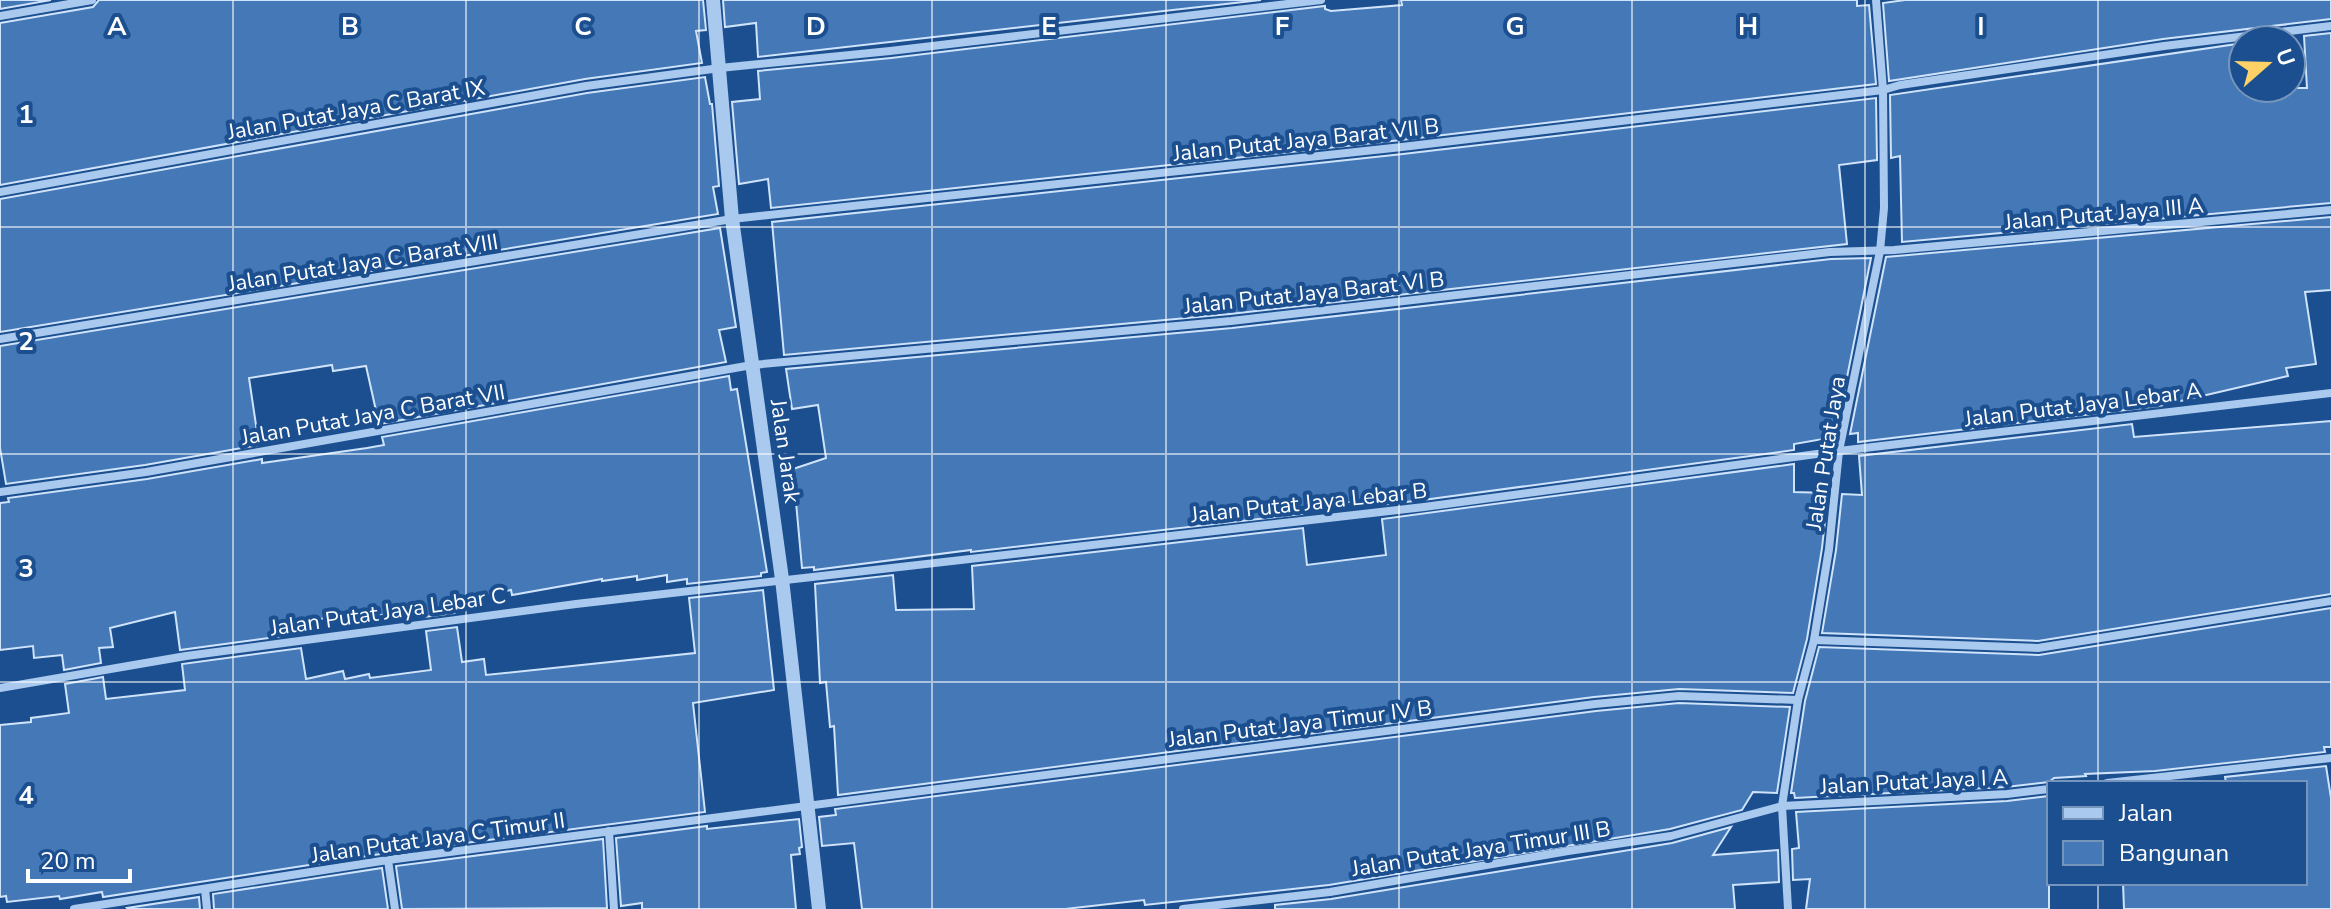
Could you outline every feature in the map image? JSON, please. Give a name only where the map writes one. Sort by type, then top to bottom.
[{"type":"street","points":[[0,16],[92,0]]},
{"type":"street","name":"Jalan Jarak","points":[[713,0],[732,219],[782,579],[819,909]]},
{"type":"street","name":"Jalan Putat Jaya C Barat IX","points":[[0,192],[586,86],[1321,0]]},
{"type":"street","name":"Jalan Putat Jaya","points":[[1788,909],[1782,806],[1798,700],[1814,640],[1829,549],[1839,451],[1880,251],[1884,208],[1883,90],[1876,0]]},
{"type":"street","name":"Jalan Putat Jaya Barat VII B","points":[[732,219],[1387,149],[1883,90],[2164,46],[2331,26]]},
{"type":"street","name":"Jalan Putat Jaya III A","points":[[1880,251],[2331,210]]},
{"type":"street","name":"Jalan Putat Jaya C Barat VIII","points":[[0,339],[732,219]]},
{"type":"street","name":"Jalan Putat Jaya Barat VI B","points":[[752,365],[1231,321],[1815,253],[1880,251]]},
{"type":"street","name":"Jalan Putat Jaya C Barat VII","points":[[0,492],[146,472],[752,365]]},
{"type":"street","name":"Jalan Putat Jaya Lebar A","points":[[1839,451],[2331,393]]},
{"type":"street","name":"Jalan Putat Jaya Lebar B","points":[[782,579],[1424,507],[1839,451]]},
{"type":"street","name":"Jalan Putat Jaya Lebar C","points":[[0,688],[202,654],[782,579]]},
{"type":"street","points":[[1814,640],[2038,648],[2331,601]]},
{"type":"street","name":"Jalan Putat Jaya Timur IV B","points":[[807,805],[1642,699],[1679,696],[1798,700]]},
{"type":"street","points":[[2125,781],[2331,758]]},
{"type":"street","name":"Jalan Putat Jaya I A","points":[[1782,806],[2047,789]]},
{"type":"street","name":"Jalan Putat Jaya C Timur II","points":[[74,909],[388,860],[807,805]]},
{"type":"street","name":"Jalan Putat Jaya Timur III B","points":[[1183,909],[1330,892],[1671,836],[1782,806]]},
{"type":"street","points":[[609,831],[614,909]]},
{"type":"street","points":[[388,860],[395,909]]},
{"type":"street","points":[[205,889],[207,909]]},
{"type":"building","points":[[0,0],[51,0],[0,9]]},
{"type":"building","points":[[99,0],[703,0],[706,30],[696,31],[702,63],[585,79],[0,185],[0,23],[93,7]]},
{"type":"building","points":[[723,0],[1261,0],[758,57],[756,23],[725,27]]},
{"type":"building","points":[[1401,0],[1857,0],[1857,6],[1869,5],[1876,84],[1401,140],[771,208],[768,179],[739,184],[732,102],[760,99],[758,71],[1325,6],[1331,11],[1402,5]]},
{"type":"building","points":[[1905,0],[2331,0],[2331,19],[2289,24],[2227,24],[2227,31],[1889,81],[1883,3]]},
{"type":"building","points":[[2331,33],[2331,203],[1902,242],[1900,156],[1891,158],[1890,95],[2227,45],[2227,104],[2307,104],[2307,36]]},
{"type":"building","points":[[705,77],[712,104],[719,186],[713,187],[718,214],[0,332],[0,199],[587,93]]},
{"type":"building","points":[[1876,98],[1877,160],[1839,165],[1847,244],[1230,314],[784,355],[772,222],[1403,154]]},
{"type":"building","points":[[2331,217],[2331,290],[2305,292],[2316,364],[2286,368],[2288,376],[2159,406],[1858,442],[1858,433],[1850,434],[1886,257]]},
{"type":"building","points":[[720,228],[736,327],[719,330],[726,362],[379,424],[366,366],[333,371],[332,365],[249,378],[259,445],[6,484],[0,448],[0,346]]},
{"type":"building","points":[[1871,258],[1835,437],[1794,444],[1794,450],[1423,500],[1380,505],[1378,498],[1306,508],[1302,514],[814,570],[814,567],[802,568],[793,469],[826,458],[818,405],[792,409],[786,369],[1232,328],[1831,259]]},
{"type":"building","points":[[729,376],[731,390],[737,389],[767,572],[761,573],[761,576],[687,584],[687,579],[667,582],[667,575],[637,580],[637,576],[512,595],[511,590],[453,599],[455,613],[425,617],[424,609],[363,618],[363,615],[296,621],[298,634],[180,650],[175,612],[110,628],[113,647],[99,648],[101,663],[64,670],[62,655],[34,658],[33,646],[0,650],[0,503],[9,502],[8,498],[262,459],[262,463],[367,448],[384,445],[382,437]]},
{"type":"building","points":[[2331,421],[2331,594],[2038,641],[1822,633],[1842,494],[1862,495],[1859,456],[2132,424],[2134,437]]},
{"type":"building","points":[[1794,464],[1794,492],[1828,493],[1807,639],[1793,693],[1679,689],[1594,697],[838,795],[834,726],[830,727],[826,682],[820,683],[815,584],[893,575],[896,610],[974,609],[972,566],[1303,528],[1307,565],[1386,555],[1382,519]]},
{"type":"building","points":[[763,590],[774,690],[693,703],[705,812],[387,853],[103,897],[102,892],[60,899],[59,896],[7,902],[6,896],[0,897],[0,725],[69,713],[65,684],[103,677],[106,699],[185,690],[182,664],[301,648],[306,679],[343,671],[345,679],[369,674],[370,678],[431,670],[426,631],[457,627],[462,662],[484,659],[486,675],[695,653],[689,598]]},
{"type":"building","points":[[2331,608],[2331,747],[2324,747],[2325,752],[2155,771],[2085,774],[2006,787],[1795,798],[1791,793],[1805,701],[1819,647],[2039,655]]},
{"type":"building","points":[[1679,703],[1790,707],[1777,793],[1753,792],[1742,810],[1670,829],[1329,885],[1145,905],[1144,900],[1065,909],[862,909],[854,843],[822,846],[819,817],[836,815],[835,809],[1596,711]]},
{"type":"building","points":[[2326,766],[2331,798],[2331,909],[2124,909],[2123,885],[2307,885],[2307,781],[2226,781],[2225,777]]},
{"type":"building","points":[[2047,796],[2049,909],[1806,909],[1810,879],[1793,880],[1792,849],[1799,848],[1796,812]]},
{"type":"building","points":[[799,819],[802,847],[799,848],[800,854],[791,855],[796,909],[642,909],[642,903],[621,906],[616,838],[707,826],[707,829]]},
{"type":"building","points":[[1731,827],[1713,855],[1778,850],[1779,882],[1733,885],[1735,909],[1275,909],[1275,905],[1331,899],[1672,843]]},
{"type":"building","points":[[603,839],[607,908],[402,909],[396,866]]},
{"type":"building","points":[[382,868],[388,909],[214,909],[213,894]]},
{"type":"building","points":[[199,897],[200,909],[127,908]]}]
